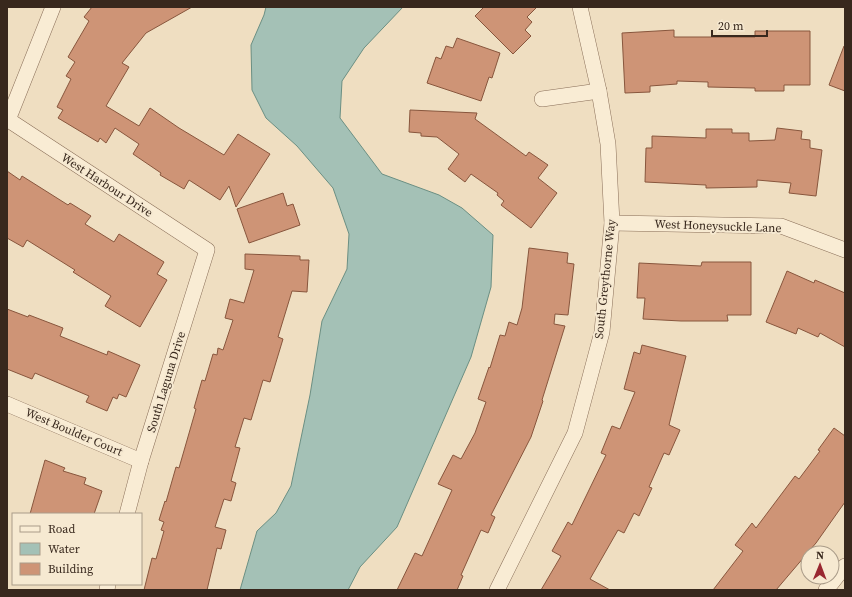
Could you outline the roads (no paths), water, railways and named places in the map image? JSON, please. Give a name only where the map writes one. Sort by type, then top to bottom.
[{"type":"street","points":[[7,120],[53,7]]},
{"type":"street","name":"South Greythorne Way","points":[[497,590],[575,433],[602,332],[612,223],[608,144],[599,91],[580,7]]},
{"type":"street","points":[[542,99],[599,91]]},
{"type":"street","name":"West Harbour Drive","points":[[7,120],[207,250]]},
{"type":"street","name":"West Honeysuckle Lane","points":[[612,223],[781,226],[845,250]]},
{"type":"street","name":"South Laguna Drive","points":[[127,513],[141,461],[207,250]]},
{"type":"street","name":"West Boulder Court","points":[[7,404],[141,461]]},
{"type":"street","points":[[826,590],[845,566]]},
{"type":"water","points":[[266,7],[403,7],[364,48],[342,81],[340,118],[382,174],[439,195],[462,208],[493,235],[491,287],[471,357],[397,527],[360,567],[348,590],[240,590],[257,531],[276,513],[291,486],[310,395],[322,321],[347,269],[349,234],[333,188],[297,146],[266,118],[252,90],[251,45]]}]
